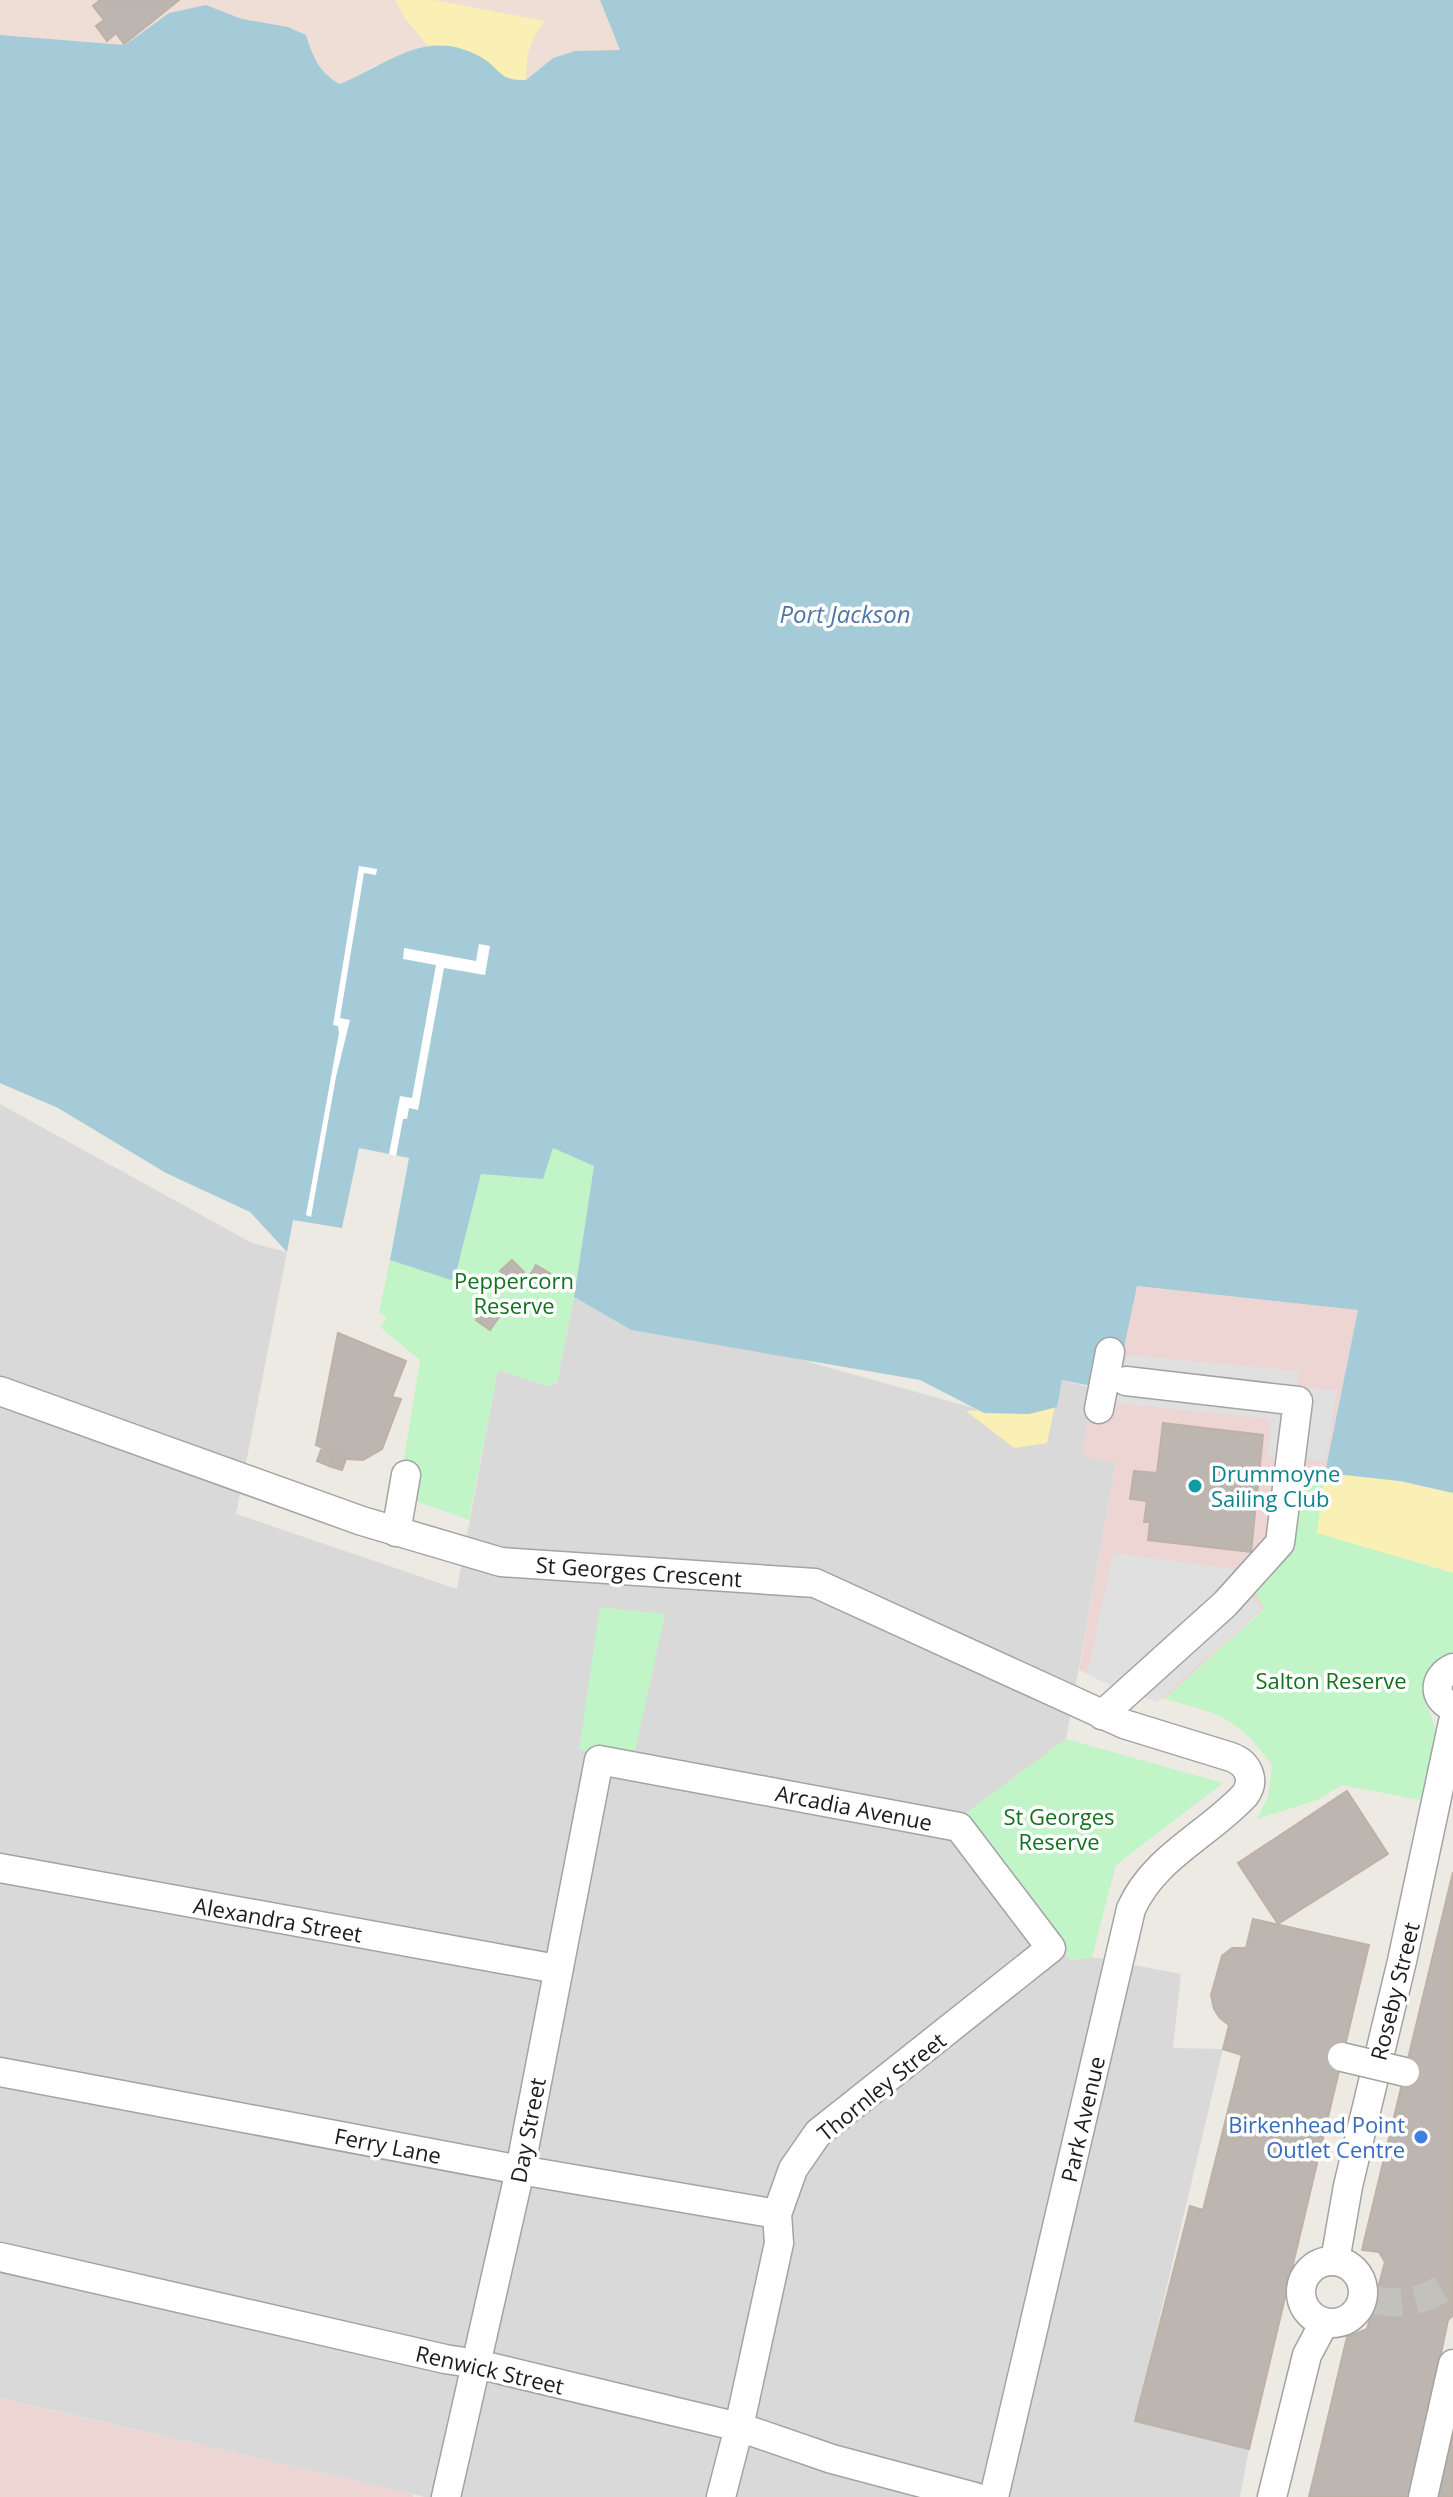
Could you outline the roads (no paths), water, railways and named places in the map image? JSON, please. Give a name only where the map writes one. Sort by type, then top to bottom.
[{"type":"street","points":[[1099,1409],[1110,1352]]},
{"type":"street","points":[[1102,1715],[1225,1604],[1280,1543],[1298,1401],[1126,1381]]},
{"type":"street","name":"St Georges Crescent","points":[[0,1391],[396,1532],[501,1562],[815,1583],[1102,1715],[1237,1759],[1250,1774],[1250,1788]]},
{"type":"street","points":[[396,1532],[406,1475]]},
{"type":"street","points":[[1453,1668],[1441,1675],[1437,1685],[1439,1697],[1453,1707]]},
{"type":"street","name":"Roseby Street","points":[[1335,2261],[1348,2186],[1402,1961],[1453,1722]]},
{"type":"street","name":"Arcadia Avenue","points":[[599,1760],[959,1827],[1051,1948]]},
{"type":"street","name":"Day Street","points":[[446,2497],[520,2170],[599,1760]]},
{"type":"street","name":"Park Avenue","points":[[994,2497],[1131,1909],[1148,1878],[1238,1803],[1250,1788]]},
{"type":"street","name":"Alexandra Street","points":[[0,1868],[557,1969]]},
{"type":"street","name":"Thornley Street","points":[[721,2497],[779,2243],[777,2214],[793,2169],[818,2133],[1051,1948]]},
{"type":"street","points":[[1342,2057],[1405,2072]]},
{"type":"street","name":"Ferry Lane","points":[[0,2072],[520,2170],[777,2214]]},
{"type":"street","name":"Renwick Street","points":[[0,2257],[477,2364],[739,2427],[832,2459],[975,2497]]},
{"type":"street","points":[[1335,2261],[1345,2264],[1360,2278],[1369,2299],[1345,2321],[1324,2323],[1315,2318],[1303,2302],[1297,2280],[1316,2266],[1335,2261]]},
{"type":"street","points":[[1272,2497],[1307,2355],[1324,2323]]},
{"type":"street","points":[[1423,2497],[1453,2364]]},
{"type":"water","name":"Port Jackson","points":[[600,0],[1453,0],[1453,1493],[1400,1481],[1325,1473],[1358,1310],[1137,1286],[1115,1391],[1062,1380],[1057,1407],[1029,1414],[984,1413],[920,1380],[631,1330],[574,1297],[594,1166],[553,1148],[543,1179],[481,1174],[454,1281],[390,1260],[409,1158],[359,1148],[342,1228],[293,1220],[287,1252],[250,1212],[166,1173],[58,1108],[0,1083],[0,35],[125,45],[169,13],[206,5],[242,19],[288,27],[306,35],[318,64],[340,84],[407,52],[441,45],[479,56],[504,76],[526,80],[553,58],[575,51],[620,50]]},
{"type":"tunnel","points":[[1374,2300],[1395,2303],[1416,2300],[1435,2293],[1453,2281]]},
{"type":"place","name":"Drummoyne Sailing Club","points":[[1195,1486]]},
{"type":"place","name":"Birkenhead Point Outlet Centre","points":[[1421,2137]]},
{"type":"park label","name":"Peppercorn Reserve","points":[[514,1292]]},
{"type":"park label","name":"Salton Reserve","points":[[1331,1680]]},
{"type":"park label","name":"St Georges Reserve","points":[[1059,1828]]}]
